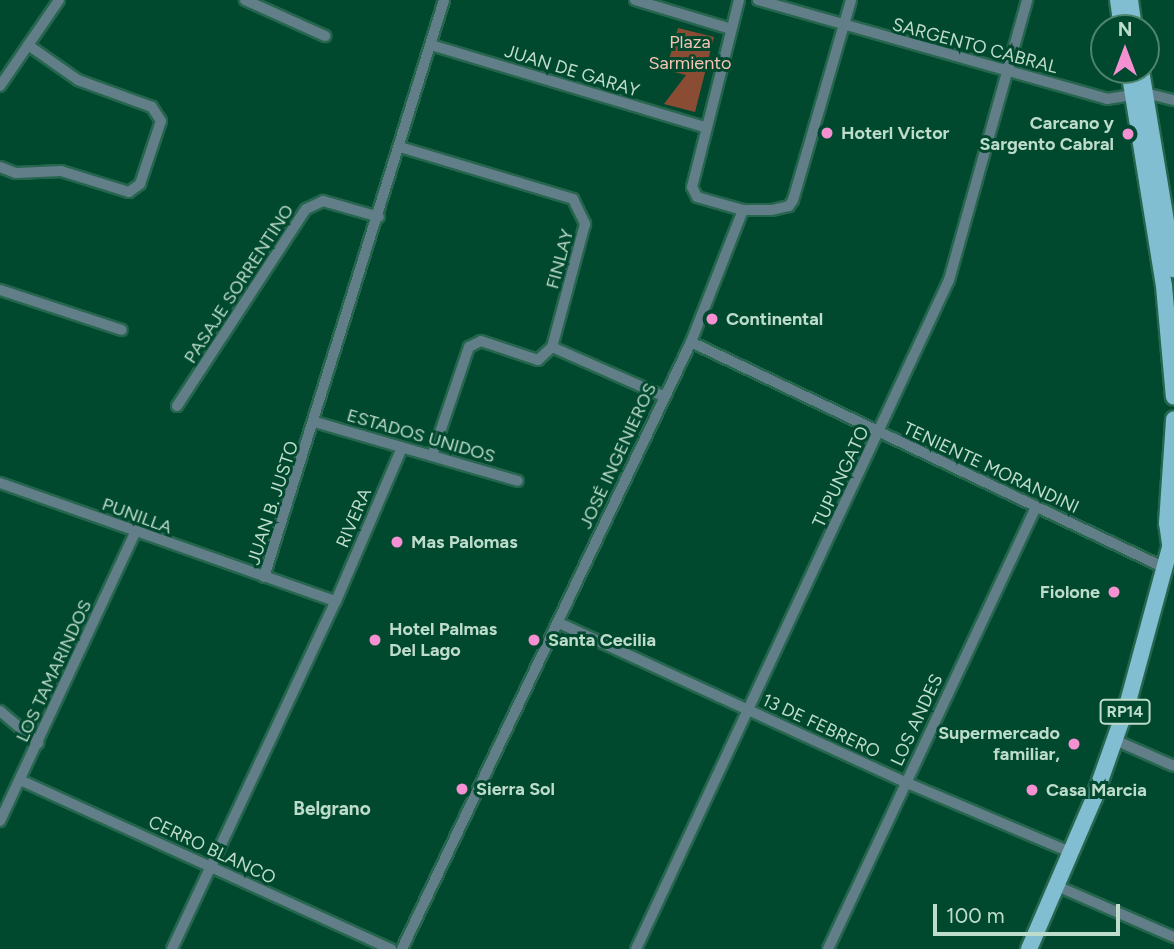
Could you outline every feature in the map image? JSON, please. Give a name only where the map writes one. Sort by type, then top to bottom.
[{"type":"main road","points":[[1135,84],[1174,269]]},
{"type":"main road","points":[[1140,84],[1165,295],[1174,397]]},
{"type":"main road","name":"RP14","points":[[1029,949],[1072,853],[1115,740],[1165,568],[1172,539],[1167,523],[1174,419]]},
{"type":"street","points":[[0,86],[59,0]]},
{"type":"street","points":[[245,0],[326,36]]},
{"type":"street","name":"JUAN B. JUSTO","points":[[336,601],[264,576],[379,218],[444,0]]},
{"type":"street","points":[[635,0],[731,29]]},
{"type":"street","points":[[739,0],[692,187],[698,197],[743,210],[772,210],[789,206],[793,200],[850,0]]},
{"type":"street","name":"SARGENTO CABRAL","points":[[758,0],[1107,99],[1139,94],[1174,100]]},
{"type":"street","name":"TUPUNGATO","points":[[636,949],[750,710],[949,279],[1027,0]]},
{"type":"street","points":[[0,167],[16,173],[61,171],[128,192],[140,184],[161,121],[152,107],[78,80],[28,45]]},
{"type":"street","name":"JUAN DE GARAY","points":[[431,46],[705,127]]},
{"type":"street","name":"FINLAY","points":[[400,147],[573,198],[579,205],[585,224],[552,347]]},
{"type":"street","name":"PASAJE SORRENTINO","points":[[177,406],[306,209],[323,201],[379,218]]},
{"type":"street","name":"JOSÉ INGENIEROS","points":[[402,949],[691,342],[743,210]]},
{"type":"street","points":[[0,290],[122,330]]},
{"type":"street","points":[[432,456],[469,347],[481,341],[538,360],[552,347],[663,396]]},
{"type":"street","name":"TENIENTE MORANDINI","points":[[691,342],[1165,568]]},
{"type":"street","name":"ESTADOS UNIDOS","points":[[315,422],[518,481]]},
{"type":"street","name":"RIVERA","points":[[336,601],[402,448]]},
{"type":"street","name":"PUNILLA","points":[[0,483],[135,533],[264,576]]},
{"type":"street","name":"LOS ANDES","points":[[828,949],[1036,506]]},
{"type":"street","name":"LOS TAMARINDOS","points":[[0,821],[135,533]]},
{"type":"street","points":[[172,949],[336,601]]},
{"type":"street","name":"13 DE FEBRERO","points":[[559,623],[905,782],[1072,853]]},
{"type":"street","points":[[0,711],[38,743]]},
{"type":"street","points":[[1115,740],[1174,766]]},
{"type":"street","name":"CERRO BLANCO","points":[[20,780],[391,949]]},
{"type":"street","points":[[1057,886],[1174,937]]},
{"type":"green space","name":"Plaza Sarmiento","points":[[678,28],[714,37],[695,112],[664,104],[686,75],[666,70]]},
{"type":"place","name":"Hoterl Victor","points":[[827,133]]},
{"type":"place","name":"Carcano y Sargento Cabral","points":[[1128,134]]},
{"type":"place","name":"Continental","points":[[712,319]]},
{"type":"place","name":"Mas Palomas","points":[[397,542]]},
{"type":"place","name":"Fiolone","points":[[1114,592]]},
{"type":"place","name":"Hotel Palmas Del Lago","points":[[375,640]]},
{"type":"place","name":"Santa Cecilia","points":[[534,640]]},
{"type":"place","name":"Supermercado familiar,","points":[[1074,744]]},
{"type":"place","name":"Sierra Sol","points":[[462,789]]},
{"type":"place","name":"Casa Marcia","points":[[1032,790]]},
{"type":"district","name":"Belgrano","points":[[332,809]]}]
